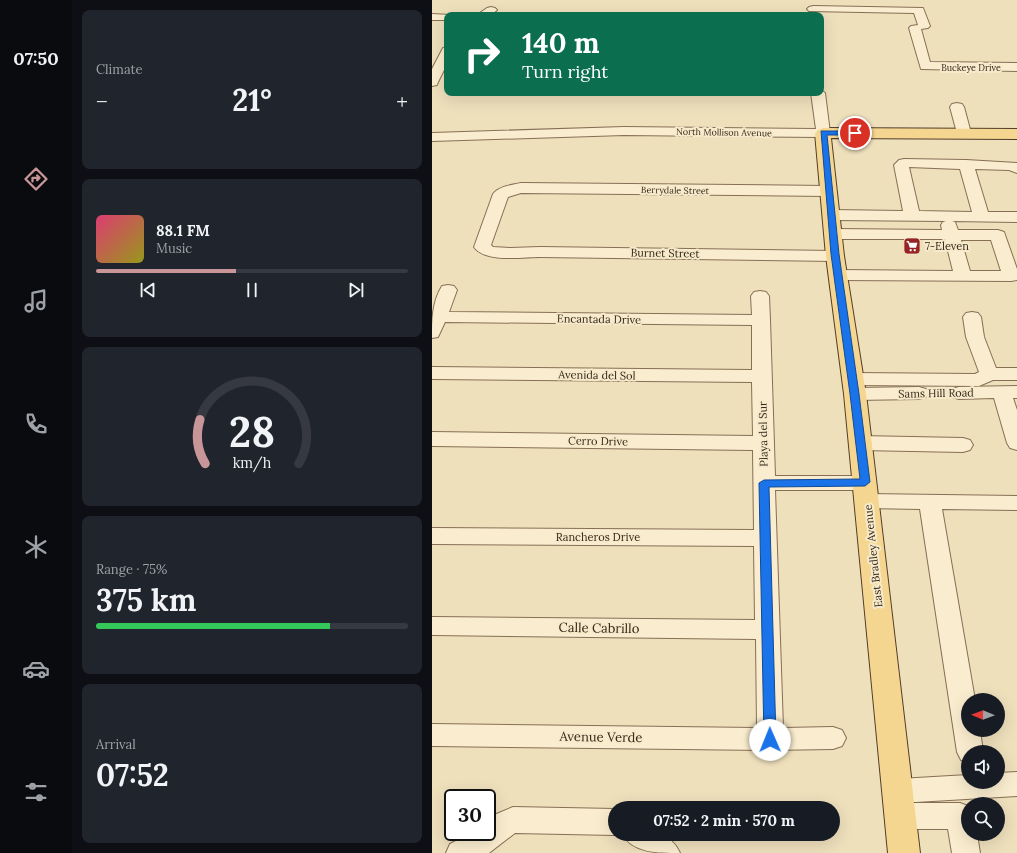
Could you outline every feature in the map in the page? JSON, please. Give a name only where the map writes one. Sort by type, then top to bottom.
[{"type":"main road","name":"North Mollison Avenue","points":[[823,133],[1017,134]]},
{"type":"main road","name":"East Bradley Avenue","points":[[823,133],[828,191],[854,386],[866,492],[900,803],[904,853]]},
{"type":"street","name":"Buckeye Drive","points":[[812,8],[899,15],[919,10],[919,27],[925,66],[1017,67]]},
{"type":"street","points":[[432,17],[444,17]]},
{"type":"street","points":[[432,82],[444,57]]},
{"type":"street","points":[[432,87],[444,87]]},
{"type":"street","name":"East Bradley Avenue","points":[[818,96],[823,133]]},
{"type":"street","points":[[957,107],[964,133]]},
{"type":"street","name":"North Mollison Avenue","points":[[432,137],[624,131],[823,133]]},
{"type":"street","points":[[912,216],[901,165],[904,163],[1012,166],[1017,169]]},
{"type":"street","points":[[966,164],[981,216]]},
{"type":"street","name":"Berrydale Street","points":[[495,252],[486,250],[482,247],[501,194],[510,190],[521,188],[828,191]]},
{"type":"street","points":[[834,241],[912,216],[1017,217]]},
{"type":"street","points":[[834,241],[1017,225]]},
{"type":"street","points":[[834,241],[963,276],[1011,276],[998,235],[950,230]]},
{"type":"street","points":[[950,230],[963,276]]},
{"type":"street","name":"Burnet Street","points":[[495,252],[540,252],[834,241]]},
{"type":"street","points":[[435,325],[448,290]]},
{"type":"street","name":"Playa del Sur","points":[[760,296],[770,740]]},
{"type":"street","points":[[972,317],[975,337],[989,374]]},
{"type":"street","name":"Encantada Drive","points":[[435,325],[761,320]]},
{"type":"street","name":"Avenida del Sol","points":[[432,373],[762,376]]},
{"type":"street","points":[[854,386],[979,380],[989,374],[1017,374]]},
{"type":"street","name":"Sams Hill Road","points":[[854,386],[1009,392]]},
{"type":"street","points":[[1009,392],[1017,443]]},
{"type":"street","name":"Cerro Drive","points":[[432,439],[763,443]]},
{"type":"street","points":[[860,443],[963,446]]},
{"type":"street","points":[[764,483],[866,492],[930,502],[1017,503]]},
{"type":"street","points":[[930,502],[969,745]]},
{"type":"street","name":"Rancheros Drive","points":[[432,536],[765,538]]},
{"type":"street","name":"Calle Cabrillo","points":[[432,626],[767,630]]},
{"type":"street","name":"Avenue Verde","points":[[432,736],[770,740],[833,738]]},
{"type":"street","points":[[1005,784],[1017,784]]},
{"type":"street","points":[[900,803],[961,788]]},
{"type":"street","points":[[900,803],[960,816],[966,853]]},
{"type":"street","points":[[460,853],[482,842],[504,824],[513,820],[608,822]]},
{"type":"street","points":[[647,841],[666,853]]},
{"type":"place","name":"7-Eleven","points":[[912,246]]},
{"type":"route","points":[[770,740],[764,483],[865,482],[855,394],[835,254],[823,133],[855,133]]}]
